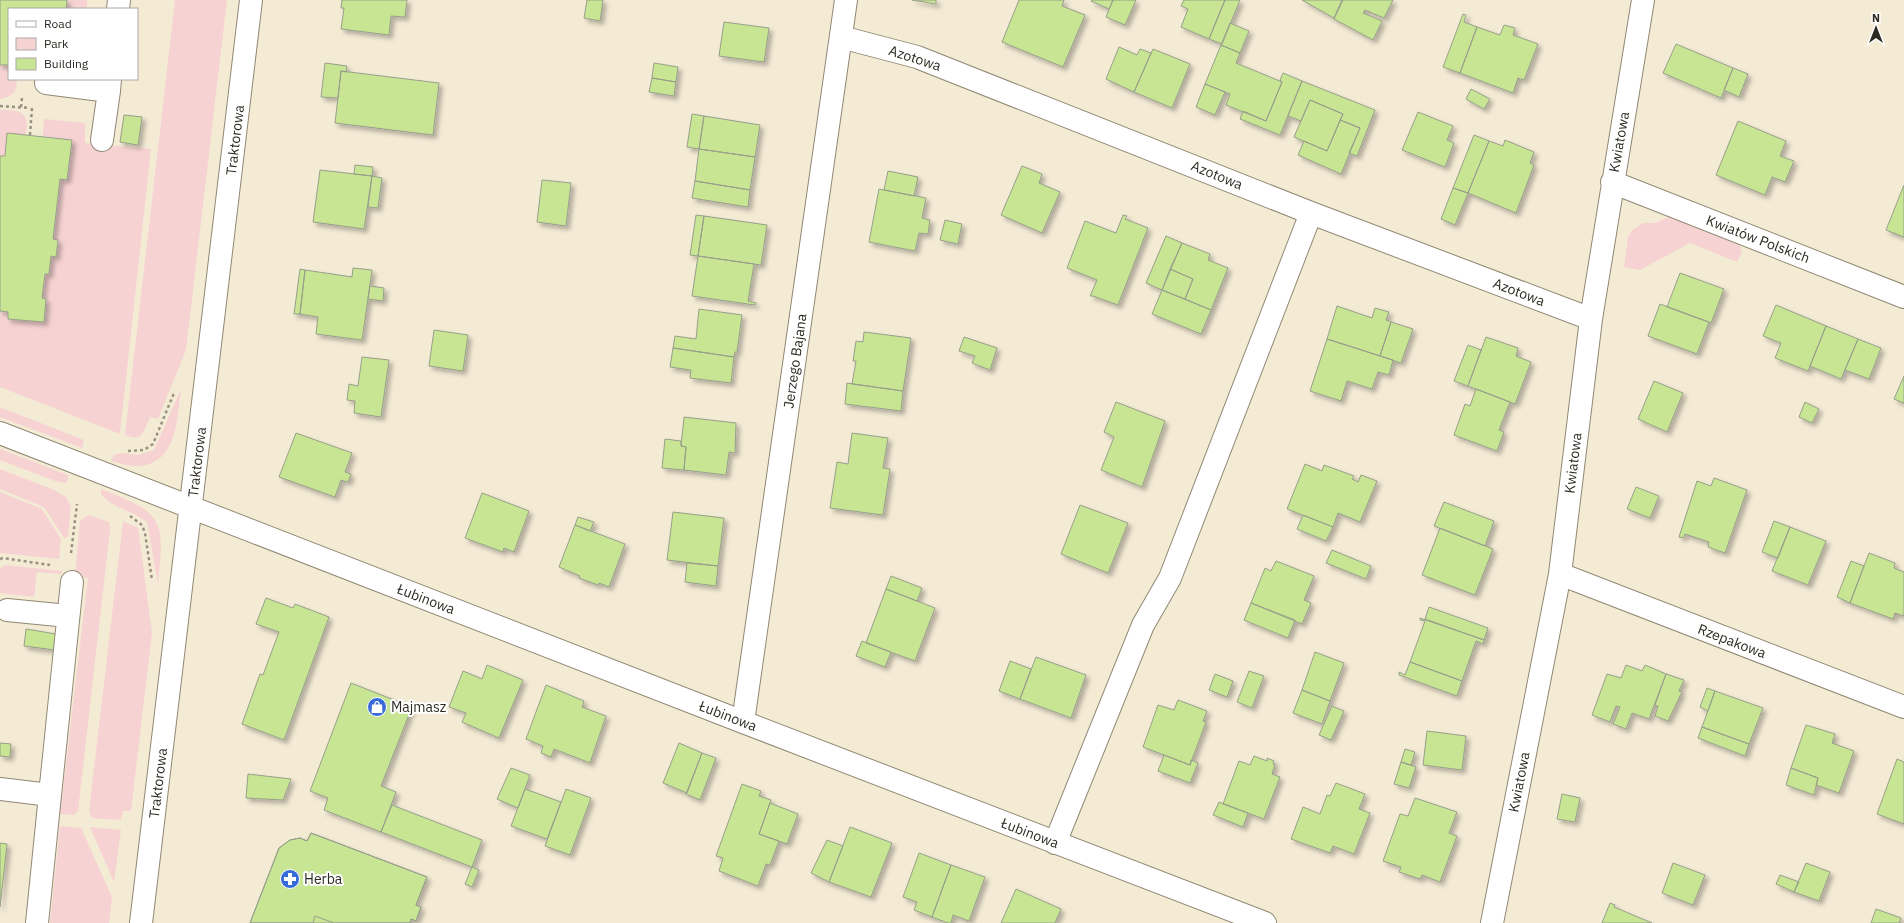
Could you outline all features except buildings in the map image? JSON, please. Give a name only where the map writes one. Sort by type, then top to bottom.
[{"type":"street","name":"Traktorowa","points":[[141,923],[251,0]]},
{"type":"street","name":"Jerzego Bajana","points":[[743,722],[842,37],[846,0]]},
{"type":"street","name":"Kwiatowa","points":[[1492,923],[1560,574],[1591,319],[1638,2]]},
{"type":"street","name":"Azotowa","points":[[842,37],[917,57],[1311,213],[1591,319]]},
{"type":"street","points":[[46,83],[109,85],[102,140]]},
{"type":"street","name":"Kwiatów Polskich","points":[[1612,182],[1904,297]]},
{"type":"street","points":[[1055,843],[1143,625],[1170,578],[1311,213]]},
{"type":"street","name":"Łubinowa","points":[[0,433],[1055,843],[1265,923]]},
{"type":"street","name":"Rzepakowa","points":[[1560,574],[1904,707]]},
{"type":"street","points":[[37,923],[72,582]]},
{"type":"street","points":[[7,610],[68,616]]},
{"type":"street","points":[[0,788],[50,795]]},
{"type":"path","points":[[30,135],[32,108]]},
{"type":"path","points":[[103,473],[114,446],[126,450],[136,451],[144,450],[153,444],[176,387]]},
{"type":"path","points":[[70,561],[77,504]]},
{"type":"path","points":[[126,514],[142,525],[145,533],[153,588]]},
{"type":"path","points":[[0,559],[3,558],[54,565]]},
{"type":"green space","points":[[67,0],[87,0],[87,8],[66,8]]},
{"type":"green space","points":[[175,0],[227,0],[186,350],[158,419],[150,417],[142,434],[136,437],[131,437],[125,435]]},
{"type":"green space","points":[[0,65],[8,65],[8,80],[17,80],[16,88],[11,95],[0,99]]},
{"type":"green space","points":[[0,110],[13,111],[22,114],[25,117],[27,127],[26,135],[7,133],[5,156],[0,156]]},
{"type":"green space","points":[[44,119],[85,123],[85,143],[151,149],[120,434],[0,387],[0,311],[8,312],[8,319],[44,322],[46,299],[42,298],[45,274],[49,274],[51,256],[56,256],[58,240],[53,239],[60,179],[67,179],[72,140],[43,136]]},
{"type":"green space","points":[[1669,217],[1739,244],[1742,252],[1737,262],[1690,243],[1640,270],[1624,267],[1628,237],[1632,230],[1643,223],[1655,223]]},
{"type":"green space","points":[[181,389],[176,428],[166,451],[158,459],[148,465],[133,466],[111,461],[114,455],[120,453],[138,455],[154,450]]},
{"type":"green space","points":[[0,407],[84,440],[82,448],[0,417]]},
{"type":"green space","points":[[0,449],[68,475],[68,480],[65,483],[55,481],[0,460]]},
{"type":"green space","points":[[0,469],[54,490],[66,497],[71,507],[68,537],[64,538],[44,507],[0,489]]},
{"type":"green space","points":[[101,489],[122,497],[137,505],[148,512],[155,521],[159,531],[161,545],[158,584],[147,522],[110,502],[101,494]]},
{"type":"green space","points":[[0,492],[42,509],[61,539],[59,559],[0,553]]},
{"type":"green space","points":[[88,515],[109,522],[110,530],[78,811],[74,815],[60,814],[88,578],[75,576],[80,521]]},
{"type":"green space","points":[[123,521],[138,528],[152,633],[131,811],[123,811],[121,820],[92,818],[89,811]]},
{"type":"green space","points":[[5,565],[62,571],[62,574],[37,572],[34,597],[0,593],[0,569]]},
{"type":"green space","points":[[60,826],[81,828],[112,897],[109,923],[50,923]]},
{"type":"green space","points":[[90,827],[121,830],[114,882]]},
{"type":"place","name":"Majmasz","points":[[377,707]]},
{"type":"place","name":"Herba","points":[[290,879]]}]
